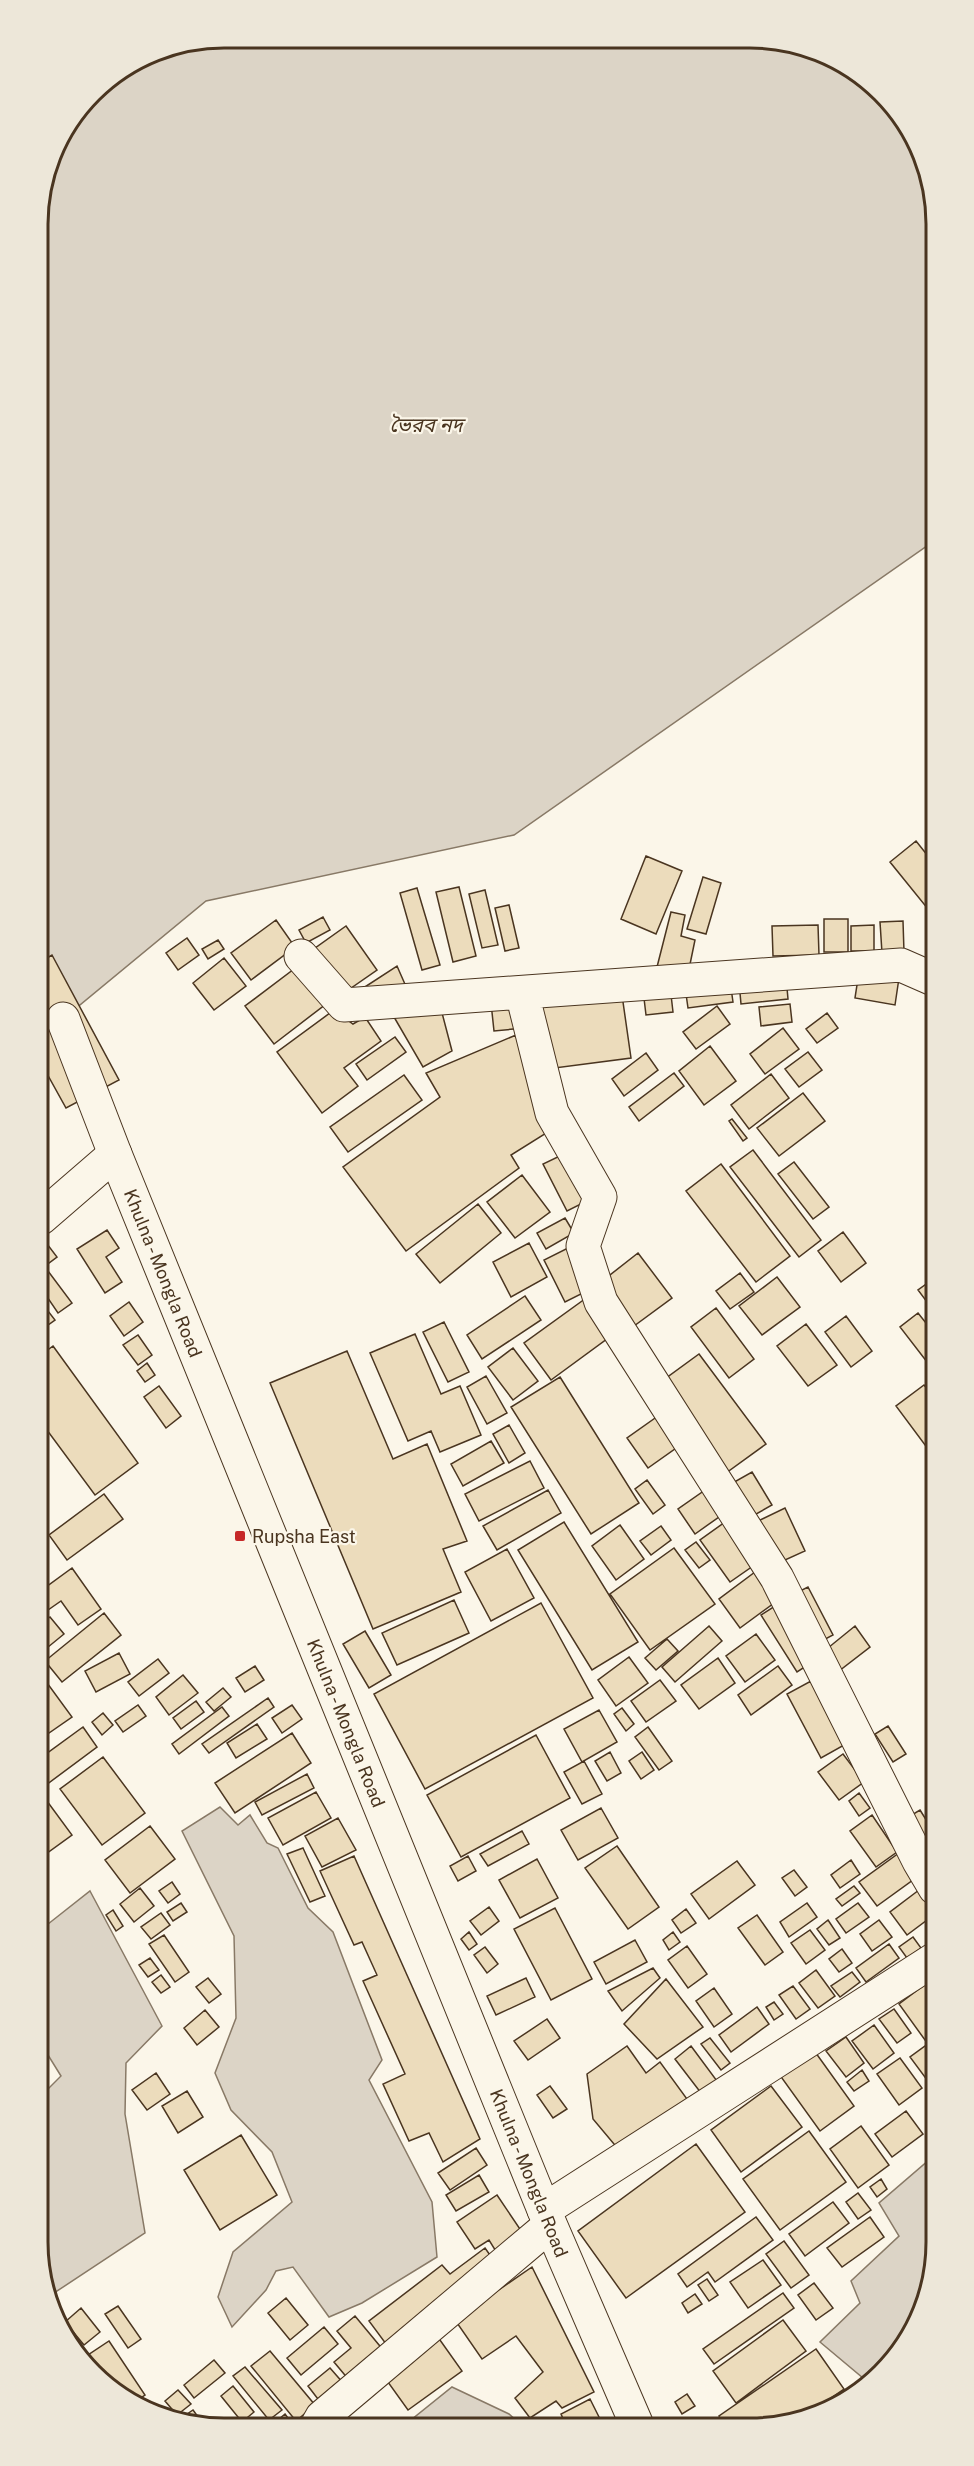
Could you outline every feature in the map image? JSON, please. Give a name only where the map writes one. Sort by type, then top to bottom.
[{"type":"main road","points":[[301,956],[344,1005],[901,965],[926,976]]},
{"type":"main road","points":[[522,993],[552,1113],[600,1197],[583,1246],[601,1302],[777,1578],[926,1873]]},
{"type":"main road","name":"Khulna - Mongla Road","points":[[63,1020],[115,1154],[547,2218],[634,2418]]},
{"type":"main road","points":[[48,1212],[115,1154]]},
{"type":"main road","points":[[321,2418],[547,2218],[926,1965]]},
{"type":"water","name":"ভৈরব নদ","points":[[212,48],[762,48],[807,57],[828,66],[866,92],[896,126],[913,156],[924,201],[926,224],[926,547],[514,835],[206,901],[63,1019],[48,1024],[48,212],[54,178],[61,156],[84,117],[99,99],[146,66],[189,51]]},
{"type":"water","points":[[220,1807],[238,1825],[250,1815],[267,1843],[278,1848],[308,1908],[333,1932],[382,2060],[369,2080],[432,2202],[437,2257],[362,2303],[329,2317],[293,2267],[276,2271],[266,2290],[232,2327],[218,2297],[233,2252],[292,2202],[272,2152],[231,2110],[215,2073],[236,2018],[234,1936],[182,1831]]},
{"type":"water","points":[[90,1891],[162,2026],[126,2063],[125,2114],[145,2233],[55,2292],[48,2242],[48,2089],[61,2076],[48,2055],[48,1924]]},
{"type":"water","points":[[926,2163],[926,2254],[920,2288],[913,2310],[896,2340],[862,2377],[820,2342],[860,2303],[851,2281],[899,2236],[879,2203]]},
{"type":"water","points":[[452,2387],[513,2418],[413,2418]]},
{"type":"building","points":[[916,841],[926,854],[926,907],[890,862]]},
{"type":"building","points":[[646,856],[682,871],[656,934],[621,919]]},
{"type":"building","points":[[703,877],[721,883],[706,934],[687,929]]},
{"type":"building","points":[[459,887],[476,956],[453,962],[436,892]]},
{"type":"building","points":[[417,888],[440,965],[422,970],[400,893]]},
{"type":"building","points":[[485,890],[498,945],[482,948],[469,894]]},
{"type":"building","points":[[509,905],[519,948],[505,951],[495,908]]},
{"type":"building","points":[[671,912],[685,915],[681,936],[695,940],[688,974],[657,967]]},
{"type":"building","points":[[323,917],[330,930],[306,943],[299,930]]},
{"type":"building","points":[[824,919],[848,919],[848,952],[824,952]]},
{"type":"building","points":[[276,920],[295,947],[251,980],[231,953]]},
{"type":"building","points":[[903,921],[904,952],[882,953],[880,922]]},
{"type":"building","points":[[818,925],[819,955],[773,956],[772,926]]},
{"type":"building","points":[[874,925],[874,951],[851,951],[851,926]]},
{"type":"building","points":[[346,926],[377,970],[341,995],[311,951]]},
{"type":"building","points":[[187,938],[199,955],[178,970],[166,953]]},
{"type":"building","points":[[218,940],[224,949],[208,959],[202,949]]},
{"type":"building","points":[[52,955],[119,1080],[66,1108],[48,1075],[48,957]]},
{"type":"building","points":[[224,958],[246,986],[214,1010],[193,983]]},
{"type":"building","points":[[298,966],[326,1004],[274,1044],[245,1006]]},
{"type":"building","points":[[397,966],[408,991],[351,996]]},
{"type":"building","points":[[859,972],[899,978],[895,1005],[855,998]]},
{"type":"building","points":[[786,977],[788,999],[741,1004],[739,982]]},
{"type":"building","points":[[730,981],[733,1002],[688,1008],[685,987]]},
{"type":"building","points":[[670,986],[673,1012],[646,1015],[643,990]]},
{"type":"building","points":[[621,988],[631,1058],[547,1069],[538,999]]},
{"type":"building","points":[[521,999],[524,1028],[494,1031],[491,1003]]},
{"type":"building","points":[[790,1004],[792,1022],[761,1026],[759,1007]]},
{"type":"building","points":[[717,1006],[730,1024],[696,1049],[683,1032]]},
{"type":"building","points":[[441,1009],[452,1051],[423,1067],[394,1017]]},
{"type":"building","points":[[334,1010],[353,1024],[365,1017],[381,1041],[344,1068],[358,1086],[322,1113],[277,1052]]},
{"type":"building","points":[[827,1013],[838,1028],[817,1043],[806,1029]]},
{"type":"building","points":[[783,1028],[799,1049],[765,1074],[750,1054]]},
{"type":"building","points":[[516,1035],[548,1132],[511,1155],[519,1168],[406,1251],[343,1167],[440,1097],[426,1073]]},
{"type":"building","points":[[395,1037],[406,1052],[367,1080],[356,1064]]},
{"type":"building","points":[[710,1046],[736,1081],[704,1105],[679,1071]]},
{"type":"building","points":[[808,1052],[822,1070],[799,1087],[785,1069]]},
{"type":"building","points":[[646,1053],[658,1070],[624,1096],[612,1079]]},
{"type":"building","points":[[674,1073],[684,1086],[639,1121],[629,1107]]},
{"type":"building","points":[[771,1074],[789,1098],[749,1129],[731,1105]]},
{"type":"building","points":[[404,1075],[422,1100],[348,1152],[330,1127]]},
{"type":"building","points":[[803,1093],[825,1121],[779,1156],[757,1128]]},
{"type":"building","points":[[732,1119],[747,1138],[743,1141],[729,1121]]},
{"type":"building","points":[[753,1150],[821,1240],[799,1257],[730,1167]]},
{"type":"building","points":[[568,1152],[591,1199],[567,1211],[543,1164]]},
{"type":"building","points":[[794,1162],[829,1207],[813,1219],[778,1174]]},
{"type":"building","points":[[721,1164],[790,1256],[756,1282],[686,1191]]},
{"type":"building","points":[[522,1175],[550,1212],[515,1238],[487,1202]]},
{"type":"building","points":[[478,1204],[501,1233],[440,1283],[416,1254]]},
{"type":"building","points":[[565,1218],[574,1233],[546,1249],[537,1233]]},
{"type":"building","points":[[107,1230],[119,1248],[106,1257],[122,1282],[105,1293],[77,1249]]},
{"type":"building","points":[[843,1232],[866,1263],[841,1282],[818,1251]]},
{"type":"building","points":[[529,1243],[547,1277],[511,1297],[493,1262]]},
{"type":"building","points":[[48,1245],[57,1257],[48,1264]]},
{"type":"building","points":[[568,1248],[589,1290],[565,1302],[544,1260]]},
{"type":"building","points":[[638,1253],[672,1298],[634,1326],[601,1282]]},
{"type":"building","points":[[48,1271],[72,1303],[58,1313],[48,1298]]},
{"type":"building","points":[[740,1273],[754,1292],[730,1309],[716,1291]]},
{"type":"building","points":[[777,1277],[800,1307],[762,1335],[739,1306]]},
{"type":"building","points":[[926,1284],[926,1301],[918,1290]]},
{"type":"building","points":[[525,1296],[541,1320],[482,1359],[467,1335]]},
{"type":"building","points":[[589,1296],[615,1333],[551,1380],[524,1343]]},
{"type":"building","points":[[129,1302],[143,1322],[124,1336],[110,1316]]},
{"type":"building","points":[[716,1308],[754,1359],[729,1378],[691,1327]]},
{"type":"building","points":[[48,1311],[55,1320],[48,1325]]},
{"type":"building","points":[[918,1313],[926,1323],[926,1361],[900,1327]]},
{"type":"building","points":[[846,1316],[872,1351],[851,1367],[825,1332]]},
{"type":"building","points":[[444,1322],[469,1372],[448,1382],[423,1332]]},
{"type":"building","points":[[806,1324],[837,1365],[808,1386],[777,1346]]},
{"type":"building","points":[[415,1334],[441,1394],[460,1386],[481,1435],[440,1452],[431,1431],[408,1441],[370,1353]]},
{"type":"building","points":[[138,1335],[152,1355],[138,1365],[123,1345]]},
{"type":"building","points":[[53,1346],[138,1463],[95,1495],[48,1431],[48,1350]]},
{"type":"building","points":[[513,1348],[538,1381],[513,1400],[488,1367]]},
{"type":"building","points":[[347,1351],[393,1459],[427,1444],[467,1541],[443,1549],[461,1592],[373,1629],[270,1383]]},
{"type":"building","points":[[699,1354],[766,1444],[726,1473],[658,1384]]},
{"type":"building","points":[[147,1363],[155,1375],[145,1382],[137,1371]]},
{"type":"building","points":[[486,1376],[507,1413],[487,1424],[467,1387]]},
{"type":"building","points":[[560,1377],[639,1503],[591,1534],[511,1407]]},
{"type":"building","points":[[924,1385],[926,1387],[926,1446],[896,1406]]},
{"type":"building","points":[[159,1386],[181,1416],[166,1428],[144,1397]]},
{"type":"building","points":[[658,1416],[679,1446],[648,1468],[627,1438]]},
{"type":"building","points":[[509,1425],[525,1453],[509,1463],[493,1434]]},
{"type":"building","points":[[491,1441],[504,1463],[463,1486],[451,1464]]},
{"type":"building","points":[[530,1461],[544,1488],[479,1521],[465,1494]]},
{"type":"building","points":[[752,1472],[772,1505],[749,1518],[729,1485]]},
{"type":"building","points":[[647,1480],[665,1505],[653,1514],[635,1489]]},
{"type":"building","points":[[708,1488],[726,1512],[695,1534],[678,1509]]},
{"type":"building","points":[[548,1490],[561,1513],[497,1550],[483,1526]]},
{"type":"building","points":[[104,1494],[123,1519],[67,1560],[49,1535]]},
{"type":"building","points":[[785,1508],[805,1551],[774,1565],[754,1523]]},
{"type":"building","points":[[732,1517],[763,1559],[730,1582],[700,1540]]},
{"type":"building","points":[[564,1522],[638,1642],[592,1670],[518,1550]]},
{"type":"building","points":[[620,1525],[644,1559],[616,1580],[592,1546]]},
{"type":"building","points":[[661,1526],[671,1540],[651,1555],[640,1541]]},
{"type":"building","points":[[696,1542],[710,1560],[699,1568],[685,1550]]},
{"type":"building","points":[[674,1548],[715,1604],[650,1650],[610,1594]]},
{"type":"building","points":[[507,1549],[534,1598],[491,1621],[465,1572]]},
{"type":"building","points":[[72,1568],[101,1609],[78,1625],[61,1601],[48,1610],[48,1586]]},
{"type":"building","points":[[759,1569],[781,1598],[740,1628],[719,1599]]},
{"type":"building","points":[[808,1587],[833,1635],[816,1644],[792,1595]]},
{"type":"building","points":[[454,1600],[469,1633],[397,1665],[382,1633]]},
{"type":"building","points":[[541,1603],[593,1698],[425,1789],[374,1694]]},
{"type":"building","points":[[775,1606],[811,1663],[797,1672],[761,1615]]},
{"type":"building","points":[[104,1613],[121,1635],[62,1682],[48,1665],[48,1659]]},
{"type":"building","points":[[50,1617],[64,1634],[48,1647],[48,1618]]},
{"type":"building","points":[[709,1626],[722,1641],[675,1682],[662,1667]]},
{"type":"building","points":[[855,1626],[870,1647],[839,1671],[823,1652]]},
{"type":"building","points":[[365,1631],[391,1675],[369,1688],[343,1644]]},
{"type":"building","points":[[756,1634],[775,1660],[745,1682],[726,1656]]},
{"type":"building","points":[[667,1639],[678,1651],[656,1670],[645,1658]]},
{"type":"building","points":[[119,1653],[130,1674],[96,1692],[85,1671]]},
{"type":"building","points":[[629,1657],[648,1683],[616,1706],[598,1680]]},
{"type":"building","points":[[718,1658],[735,1683],[699,1709],[681,1685]]},
{"type":"building","points":[[158,1659],[169,1673],[139,1696],[128,1682]]},
{"type":"building","points":[[255,1666],[264,1680],[245,1692],[236,1678]]},
{"type":"building","points":[[778,1666],[792,1685],[751,1715],[738,1695]]},
{"type":"building","points":[[183,1675],[198,1693],[169,1715],[156,1697]]},
{"type":"building","points":[[660,1680],[676,1701],[646,1722],[631,1701]]},
{"type":"building","points":[[811,1681],[846,1744],[821,1758],[787,1694]]},
{"type":"building","points":[[48,1684],[72,1717],[48,1732]]},
{"type":"building","points":[[223,1688],[231,1697],[214,1711],[206,1702]]},
{"type":"building","points":[[268,1698],[274,1707],[209,1753],[202,1744]]},
{"type":"building","points":[[196,1701],[204,1712],[181,1729],[173,1718]]},
{"type":"building","points":[[138,1705],[146,1716],[123,1732],[115,1721]]},
{"type":"building","points":[[292,1705],[302,1719],[282,1733],[272,1718]]},
{"type":"building","points":[[222,1707],[229,1716],[179,1754],[172,1744]]},
{"type":"building","points":[[622,1708],[634,1724],[626,1731],[614,1714]]},
{"type":"building","points":[[599,1710],[617,1742],[582,1762],[564,1729]]},
{"type":"building","points":[[103,1713],[113,1725],[102,1735],[92,1722]]},
{"type":"building","points":[[257,1724],[267,1739],[236,1758],[227,1743]]},
{"type":"building","points":[[888,1726],[906,1754],[893,1762],[875,1734]]},
{"type":"building","points":[[83,1727],[97,1747],[48,1784],[48,1753]]},
{"type":"building","points":[[648,1727],[672,1761],[659,1770],[635,1737]]},
{"type":"building","points":[[292,1733],[311,1763],[235,1813],[215,1783]]},
{"type":"building","points":[[536,1735],[570,1798],[461,1857],[427,1795]]},
{"type":"building","points":[[610,1752],[621,1773],[607,1781],[595,1761]]},
{"type":"building","points":[[642,1752],[654,1770],[641,1779],[629,1761]]},
{"type":"building","points":[[843,1754],[864,1782],[839,1800],[818,1772]]},
{"type":"building","points":[[103,1757],[145,1813],[102,1845],[60,1789]]},
{"type":"building","points":[[584,1761],[602,1794],[582,1804],[564,1772]]},
{"type":"building","points":[[307,1774],[314,1788],[262,1815],[255,1802]]},
{"type":"building","points":[[316,1792],[331,1818],[283,1845],[268,1818]]},
{"type":"building","points":[[859,1793],[870,1808],[859,1816],[849,1801]]},
{"type":"building","points":[[48,1802],[72,1835],[48,1852]]},
{"type":"building","points":[[601,1808],[618,1838],[578,1860],[561,1830]]},
{"type":"building","points":[[920,1810],[926,1820],[926,1853],[905,1819]]},
{"type":"building","points":[[872,1815],[897,1852],[876,1867],[850,1831]]},
{"type":"building","points":[[338,1818],[356,1850],[322,1867],[305,1836]]},
{"type":"building","points":[[150,1826],[175,1859],[130,1893],[105,1860]]},
{"type":"building","points":[[522,1831],[529,1844],[488,1866],[480,1854]]},
{"type":"building","points":[[617,1846],[659,1907],[628,1929],[585,1868]]},
{"type":"building","points":[[303,1848],[325,1896],[310,1902],[287,1854]]},
{"type":"building","points":[[899,1853],[917,1877],[877,1906],[859,1882]]},
{"type":"building","points":[[354,1856],[480,2139],[443,2162],[429,2133],[409,2141],[383,2084],[405,2074],[363,1981],[377,1975],[362,1942],[354,1945],[320,1871]]},
{"type":"building","points":[[468,1856],[476,1871],[458,1881],[450,1866]]},
{"type":"building","points":[[537,1859],[558,1898],[520,1918],[499,1880]]},
{"type":"building","points":[[851,1860],[860,1874],[840,1888],[831,1875]]},
{"type":"building","points":[[737,1861],[755,1885],[709,1919],[691,1894]]},
{"type":"building","points":[[794,1870],[807,1887],[795,1896],[782,1878]]},
{"type":"building","points":[[172,1882],[180,1894],[168,1903],[159,1891]]},
{"type":"building","points":[[854,1886],[860,1893],[842,1906],[836,1899]]},
{"type":"building","points":[[140,1888],[154,1906],[134,1922],[120,1904]]},
{"type":"building","points":[[919,1890],[926,1900],[926,1921],[907,1935],[890,1912]]},
{"type":"building","points":[[181,1903],[187,1912],[173,1921],[167,1912]]},
{"type":"building","points":[[807,1903],[817,1917],[789,1937],[780,1922]]},
{"type":"building","points":[[858,1903],[869,1917],[846,1933],[836,1919]]},
{"type":"building","points":[[489,1907],[499,1921],[481,1935],[470,1921]]},
{"type":"building","points":[[555,1908],[592,1979],[551,2000],[514,1929]]},
{"type":"building","points":[[686,1909],[696,1923],[681,1933],[672,1920]]},
{"type":"building","points":[[113,1910],[123,1926],[116,1931],[106,1915]]},
{"type":"building","points":[[161,1913],[170,1925],[151,1939],[141,1927]]},
{"type":"building","points":[[757,1915],[783,1952],[765,1965],[738,1928]]},
{"type":"building","points":[[828,1920],[840,1938],[829,1945],[817,1929]]},
{"type":"building","points":[[879,1920],[892,1937],[872,1951],[860,1934]]},
{"type":"building","points":[[810,1930],[825,1950],[806,1964],[791,1943]]},
{"type":"building","points":[[469,1932],[477,1944],[469,1950],[461,1939]]},
{"type":"building","points":[[673,1932],[680,1942],[669,1950],[663,1940]]},
{"type":"building","points":[[164,1935],[189,1972],[175,1982],[149,1944]]},
{"type":"building","points":[[913,1937],[921,1948],[907,1958],[899,1947]]},
{"type":"building","points":[[635,1940],[647,1962],[606,1984],[594,1962]]},
{"type":"building","points":[[889,1944],[899,1958],[866,1982],[856,1968]]},
{"type":"building","points":[[687,1946],[707,1974],[688,1988],[668,1960]]},
{"type":"building","points":[[485,1947],[498,1964],[487,1973],[474,1955]]},
{"type":"building","points":[[842,1949],[852,1963],[839,1972],[829,1959]]},
{"type":"building","points":[[150,1958],[159,1970],[148,1977],[139,1965]]},
{"type":"building","points":[[653,1968],[660,1978],[622,2011],[608,1991]]},
{"type":"building","points":[[816,1970],[835,1996],[818,2008],[799,1983]]},
{"type":"building","points":[[852,1972],[860,1982],[840,1997],[831,1986]]},
{"type":"building","points":[[161,1975],[170,1987],[161,1993],[152,1982]]},
{"type":"building","points":[[208,1978],[221,1994],[209,2003],[196,1987]]},
{"type":"building","points":[[526,1978],[535,1997],[496,2015],[487,1996]]},
{"type":"building","points":[[666,1979],[703,2027],[657,2059],[624,2024]]},
{"type":"building","points":[[926,1984],[926,2039],[925,2040],[899,2004]]},
{"type":"building","points":[[793,1986],[810,2009],[796,2019],[779,1995]]},
{"type":"building","points":[[714,1988],[732,2014],[714,2027],[696,2001]]},
{"type":"building","points":[[774,2002],[783,2014],[774,2020],[766,2007]]},
{"type":"building","points":[[757,2007],[769,2024],[731,2052],[719,2035]]},
{"type":"building","points":[[894,2009],[911,2033],[897,2043],[879,2019]]},
{"type":"building","points":[[205,2010],[219,2027],[197,2045],[184,2028]]},
{"type":"building","points":[[547,2019],[560,2038],[528,2060],[514,2041]]},
{"type":"building","points":[[874,2025],[894,2053],[873,2069],[852,2041]]},
{"type":"building","points":[[846,2037],[864,2063],[846,2077],[826,2051]]},
{"type":"building","points":[[710,2038],[730,2063],[721,2070],[701,2044]]},
{"type":"building","points":[[926,2045],[926,2079],[910,2057]]},
{"type":"building","points":[[627,2046],[646,2073],[660,2062],[687,2099],[619,2150],[593,2119],[587,2074]]},
{"type":"building","points":[[691,2046],[717,2081],[701,2093],[675,2059]]},
{"type":"building","points":[[813,2049],[854,2106],[820,2131],[779,2074]]},
{"type":"building","points":[[900,2058],[922,2088],[899,2105],[877,2074]]},
{"type":"building","points":[[862,2070],[869,2081],[854,2091],[847,2082]]},
{"type":"building","points":[[156,2073],[170,2094],[147,2110],[132,2090]]},
{"type":"building","points":[[550,2086],[567,2109],[553,2118],[537,2095]]},
{"type":"building","points":[[771,2086],[802,2127],[741,2172],[711,2130]]},
{"type":"building","points":[[187,2091],[203,2117],[178,2133],[162,2106]]},
{"type":"building","points":[[906,2111],[923,2134],[892,2157],[875,2134]]},
{"type":"building","points":[[861,2126],[889,2165],[858,2188],[830,2149]]},
{"type":"building","points":[[809,2131],[846,2182],[780,2230],[743,2179]]},
{"type":"building","points":[[241,2135],[277,2195],[220,2230],[184,2170]]},
{"type":"building","points":[[696,2144],[745,2212],[626,2298],[578,2231]]},
{"type":"building","points":[[476,2148],[487,2165],[450,2190],[438,2173]]},
{"type":"building","points":[[479,2175],[489,2192],[456,2211],[446,2195]]},
{"type":"building","points":[[881,2179],[887,2189],[877,2197],[870,2187]]},
{"type":"building","points":[[858,2193],[871,2210],[858,2219],[846,2202]]},
{"type":"building","points":[[497,2195],[524,2235],[497,2253],[489,2240],[475,2249],[457,2222]]},
{"type":"building","points":[[833,2202],[849,2223],[805,2256],[789,2234]]},
{"type":"building","points":[[756,2217],[773,2240],[715,2282],[708,2272],[687,2287],[678,2274]]},
{"type":"building","points":[[870,2217],[884,2237],[842,2267],[827,2248]]},
{"type":"building","points":[[784,2241],[809,2275],[791,2288],[766,2254]]},
{"type":"building","points":[[485,2248],[497,2265],[389,2348],[369,2321],[442,2265],[450,2274]]},
{"type":"building","points":[[763,2260],[781,2285],[748,2308],[730,2282]]},
{"type":"building","points":[[532,2267],[594,2392],[562,2408],[556,2401],[530,2418],[515,2398],[543,2372],[516,2336],[482,2359],[455,2320]]},
{"type":"building","points":[[707,2279],[718,2295],[709,2301],[698,2285]]},
{"type":"building","points":[[814,2283],[833,2308],[816,2320],[798,2295]]},
{"type":"building","points":[[783,2293],[794,2308],[714,2364],[703,2349]]},
{"type":"building","points":[[695,2294],[702,2304],[688,2313],[682,2303]]},
{"type":"building","points":[[286,2298],[308,2325],[290,2340],[268,2313]]},
{"type":"building","points":[[118,2306],[141,2339],[128,2348],[105,2314]]},
{"type":"building","points":[[81,2308],[100,2332],[84,2345],[67,2320]]},
{"type":"building","points":[[355,2316],[384,2351],[349,2380],[334,2362],[351,2348],[337,2331]]},
{"type":"building","points":[[783,2320],[806,2351],[736,2403],[713,2371]]},
{"type":"building","points":[[324,2327],[338,2344],[301,2375],[287,2358]]},
{"type":"building","points":[[435,2333],[462,2371],[408,2410],[380,2371]]},
{"type":"building","points":[[109,2341],[145,2395],[142,2397],[117,2382],[89,2355]]},
{"type":"building","points":[[816,2349],[844,2389],[818,2405],[796,2412],[750,2418],[720,2418],[719,2416]]},
{"type":"building","points":[[270,2351],[315,2405],[300,2418],[294,2418],[251,2366]]},
{"type":"building","points":[[214,2360],[225,2373],[194,2398],[184,2385]]},
{"type":"building","points":[[245,2367],[282,2410],[272,2418],[267,2418],[233,2376]]},
{"type":"building","points":[[330,2368],[344,2384],[321,2403],[308,2386]]},
{"type":"building","points":[[233,2386],[254,2412],[247,2418],[239,2418],[221,2396]]},
{"type":"building","points":[[178,2390],[191,2404],[180,2413],[173,2411],[165,2401]]},
{"type":"building","points":[[687,2394],[695,2406],[682,2414],[675,2402]]},
{"type":"building","points":[[590,2399],[600,2418],[563,2418],[561,2414]]},
{"type":"building","points":[[193,2410],[197,2416],[189,2415],[187,2414]]},
{"type":"place","name":"Rupsha East","points":[[240,1536]]}]
